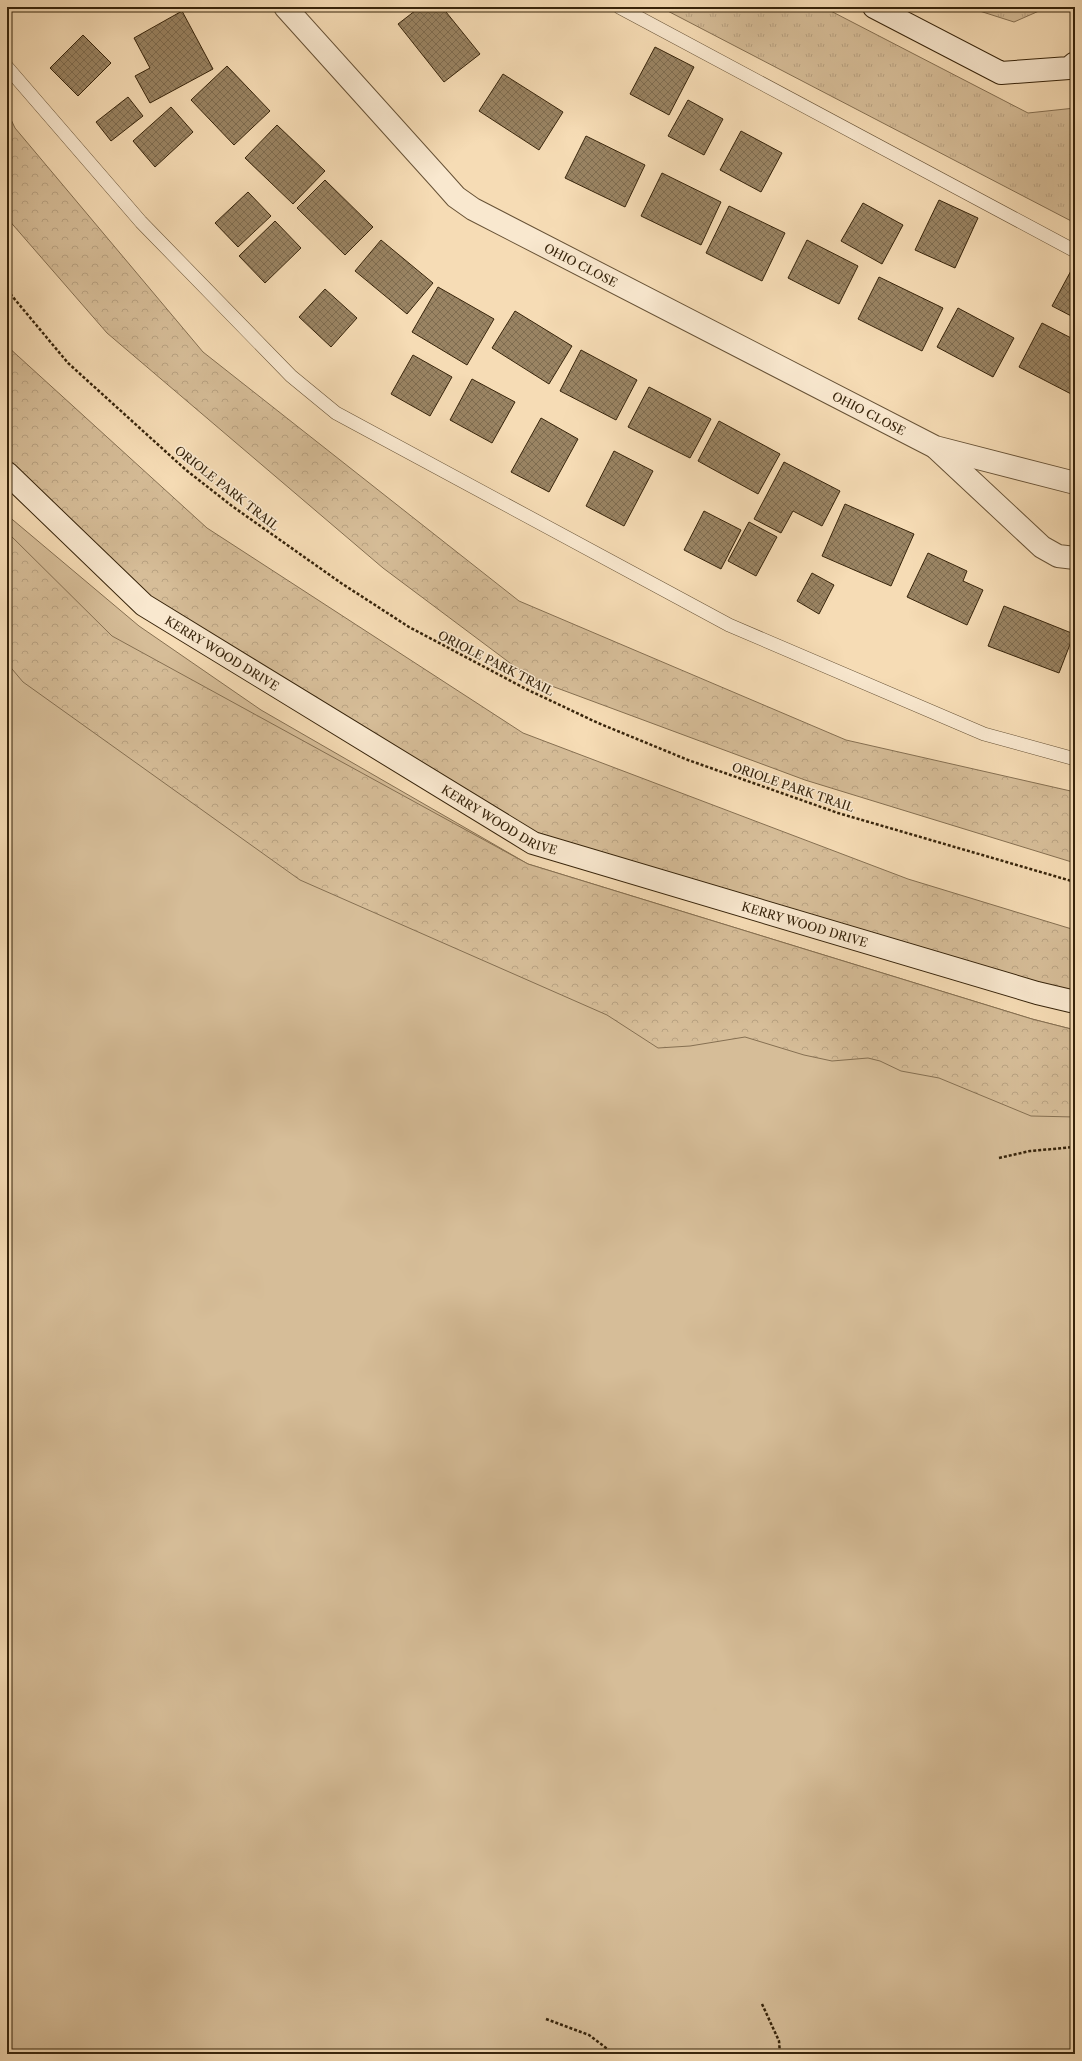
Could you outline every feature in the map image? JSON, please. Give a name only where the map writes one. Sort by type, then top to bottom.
[{"type":"street","name":"OHIO CLOSE","points":[[285,7],[456,197],[473,210],[935,447],[1075,483]]},
{"type":"street","points":[[874,7],[1000,73],[1069,68],[1075,64]]},
{"type":"street","name":"OHIO CLOSE","points":[[935,447],[1042,547],[1058,556],[1075,558]]},
{"type":"street","name":"KERRY WOOD DRIVE","points":[[7,473],[144,605],[534,843],[1037,993],[1075,1002]]},
{"type":"lane","points":[[619,7],[1075,251]]},
{"type":"lane","points":[[7,67],[141,222],[291,376],[336,413],[729,625],[984,734],[1075,759]]},
{"type":"path","name":"ORIOLE PARK TRAIL","points":[[7,290],[68,363],[186,470],[245,516],[408,628],[569,710],[688,760],[838,813],[1075,882]]},
{"type":"path","points":[[1000,1158],[1030,1151],[1075,1147]]},
{"type":"path","points":[[762,2004],[777,2036],[780,2054]]},
{"type":"path","points":[[546,2019],[589,2035],[614,2054]]},
{"type":"green space","points":[[660,7],[823,7],[1028,113],[1075,108],[1075,223]]},
{"type":"green space","points":[[967,7],[1048,7],[1014,22]]},
{"type":"green space","points":[[7,111],[15,128],[203,352],[519,601],[846,740],[1075,792],[1075,863],[805,780],[530,678],[383,568],[107,333],[7,218]]},
{"type":"green space","points":[[7,346],[207,528],[523,733],[908,879],[1075,930],[1075,1001],[533,843],[144,605],[7,473]]},
{"type":"green space","points":[[7,515],[139,626],[261,710],[528,864],[1032,1019],[1075,1030],[1075,2054],[7,2054]]},
{"type":"green space","points":[[7,532],[112,636],[528,864],[1032,1019],[1075,1030],[1075,1117],[1031,1116],[939,1078],[901,1071],[880,1061],[868,1058],[832,1061],[804,1055],[745,1037],[690,1046],[658,1048],[607,1015],[300,880],[23,682],[7,663]]},
{"type":"building","points":[[420,7],[442,7],[480,54],[444,82],[398,24]]},
{"type":"building","points":[[182,11],[213,69],[150,103],[135,76],[150,68],[134,38]]},
{"type":"building","points":[[83,35],[111,63],[78,96],[50,68]]},
{"type":"building","points":[[655,47],[694,67],[669,115],[630,94]]},
{"type":"building","points":[[227,66],[270,111],[234,145],[191,100]]},
{"type":"building","points":[[503,74],[563,112],[539,150],[479,111]]},
{"type":"building","points":[[128,97],[143,116],[111,141],[96,122]]},
{"type":"building","points":[[688,100],[723,119],[704,155],[668,136]]},
{"type":"building","points":[[171,107],[193,132],[155,167],[133,141]]},
{"type":"building","points":[[277,125],[325,171],[293,204],[245,158]]},
{"type":"building","points":[[741,131],[782,153],[761,192],[720,170]]},
{"type":"building","points":[[586,136],[645,165],[625,207],[565,178]]},
{"type":"building","points":[[662,173],[721,202],[701,245],[641,216]]},
{"type":"building","points":[[325,180],[373,227],[345,255],[297,208]]},
{"type":"building","points":[[248,192],[271,216],[238,247],[215,223]]},
{"type":"building","points":[[939,200],[978,218],[955,268],[915,250]]},
{"type":"building","points":[[863,203],[903,225],[882,264],[841,241]]},
{"type":"building","points":[[729,206],[785,233],[762,281],[706,253]]},
{"type":"building","points":[[275,221],[301,248],[265,283],[239,256]]},
{"type":"building","points":[[381,240],[433,283],[407,314],[355,271]]},
{"type":"building","points":[[807,240],[858,266],[839,304],[788,278]]},
{"type":"building","points":[[1073,267],[1075,268],[1075,318],[1052,306]]},
{"type":"building","points":[[879,277],[943,308],[922,351],[858,319]]},
{"type":"building","points":[[438,287],[494,319],[467,365],[412,332]]},
{"type":"building","points":[[325,289],[357,318],[331,347],[299,317]]},
{"type":"building","points":[[958,308],[1014,338],[993,377],[937,347]]},
{"type":"building","points":[[515,311],[572,346],[549,384],[492,348]]},
{"type":"building","points":[[1042,323],[1075,340],[1075,396],[1019,367]]},
{"type":"building","points":[[581,350],[637,380],[616,420],[560,391]]},
{"type":"building","points":[[413,355],[452,377],[430,416],[391,394]]},
{"type":"building","points":[[472,379],[515,402],[492,443],[450,420]]},
{"type":"building","points":[[649,387],[711,419],[690,458],[628,427]]},
{"type":"building","points":[[541,418],[578,439],[549,492],[511,472]]},
{"type":"building","points":[[719,421],[780,454],[758,494],[698,461]]},
{"type":"building","points":[[614,451],[653,471],[624,526],[586,506]]},
{"type":"building","points":[[784,462],[840,491],[822,526],[793,511],[781,533],[754,519]]},
{"type":"building","points":[[845,504],[914,534],[891,586],[822,556]]},
{"type":"building","points":[[704,511],[741,530],[721,569],[684,550]]},
{"type":"building","points":[[749,522],[777,537],[756,576],[728,561]]},
{"type":"building","points":[[928,553],[967,571],[963,581],[983,590],[967,625],[907,597]]},
{"type":"building","points":[[812,573],[834,585],[819,614],[797,601]]},
{"type":"building","points":[[1004,606],[1074,634],[1059,673],[988,646]]}]
